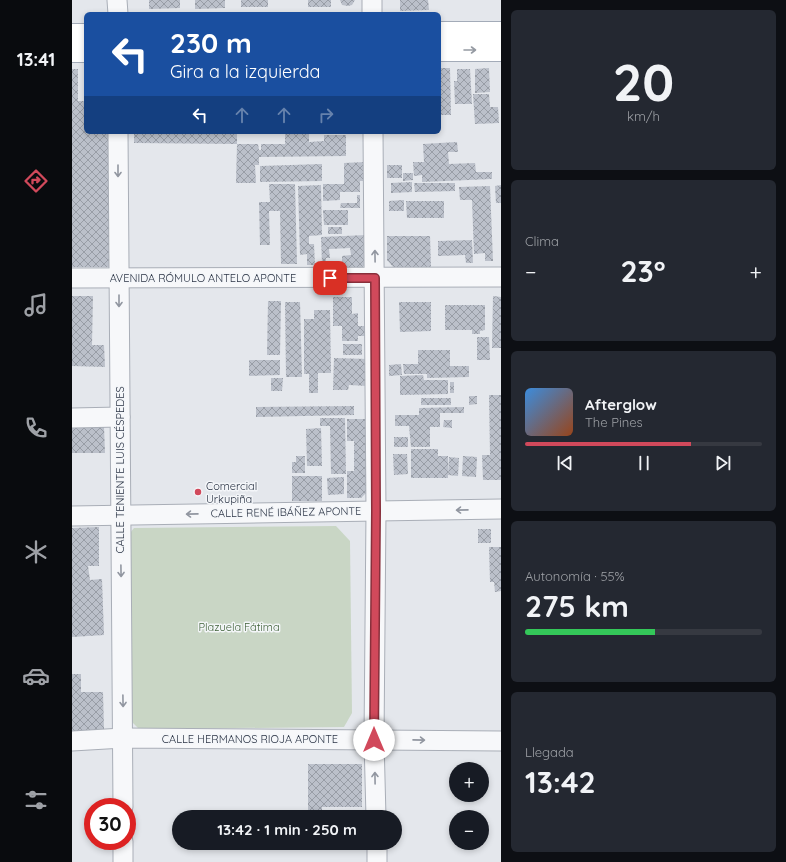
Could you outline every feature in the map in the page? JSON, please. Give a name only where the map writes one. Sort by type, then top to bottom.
[{"type":"main road","points":[[441,33],[501,33]]},
{"type":"main road","points":[[72,35],[84,35]]},
{"type":"main road","points":[[441,50],[501,50]]},
{"type":"main road","points":[[72,51],[84,51]]},
{"type":"street","points":[[117,0],[118,12]]},
{"type":"street","points":[[372,0],[372,12]]},
{"type":"street","name":"CALLE TENIENTE LUIS CÉSPEDES","points":[[118,134],[123,798]]},
{"type":"street","points":[[373,134],[376,511],[374,740],[376,810]]},
{"type":"street","name":"AVENIDA RÓMULO ANTELO APONTE","points":[[72,278],[501,277]]},
{"type":"street","points":[[72,418],[120,417]]},
{"type":"street","name":"CALLE RENÉ IBÁÑEZ APONTE","points":[[72,516],[501,509]]},
{"type":"street","name":"CALLE HERMANOS RIOJA APONTE","points":[[72,741],[123,738],[501,741]]},
{"type":"street","points":[[123,850],[123,862]]},
{"type":"street","points":[[377,850],[377,862]]},
{"type":"green space","name":"Plazuela Fátima","points":[[336,526],[350,541],[352,713],[344,727],[139,729],[130,720],[126,538],[134,528]]},
{"type":"building","points":[[149,0],[180,0],[180,8],[149,9]]},
{"type":"building","points":[[195,0],[225,0],[225,8],[195,9]]},
{"type":"building","points":[[241,0],[268,0],[268,7],[241,7]]},
{"type":"building","points":[[308,0],[331,0],[331,7],[308,7]]},
{"type":"building","points":[[340,0],[355,0],[352,5],[348,6],[342,5]]},
{"type":"building","points":[[400,0],[428,0],[429,10],[400,11]]},
{"type":"building","points":[[441,68],[450,68],[451,115],[441,115]]},
{"type":"building","points":[[489,68],[490,92],[475,93],[475,69]]},
{"type":"building","points":[[72,69],[78,69],[78,101],[84,101],[84,134],[108,134],[111,267],[72,267]]},
{"type":"building","points":[[457,69],[470,69],[472,104],[455,104],[454,81],[457,81]]},
{"type":"building","points":[[473,94],[489,94],[490,107],[498,107],[499,123],[475,124]]},
{"type":"building","points":[[134,134],[237,134],[237,144],[134,143]]},
{"type":"building","points":[[285,134],[309,134],[309,142],[324,141],[324,135],[346,135],[346,156],[259,157],[259,165],[255,165],[256,183],[236,183],[237,144],[258,144],[259,150],[261,150],[261,144],[285,144]]},
{"type":"building","points":[[457,142],[458,152],[448,152],[449,164],[475,163],[476,172],[492,172],[492,179],[422,182],[422,175],[414,176],[413,162],[424,162],[423,144]]},
{"type":"building","points":[[365,162],[365,181],[360,181],[360,192],[340,192],[340,200],[323,201],[323,184],[344,184],[344,163]]},
{"type":"building","points":[[322,164],[322,181],[260,182],[260,166]]},
{"type":"building","points":[[387,165],[402,165],[402,178],[387,178]]},
{"type":"building","points":[[403,173],[413,173],[413,180],[403,181]]},
{"type":"building","points":[[412,182],[412,192],[391,193],[391,183]]},
{"type":"building","points":[[414,183],[455,183],[455,191],[415,192]]},
{"type":"building","points":[[269,184],[295,184],[297,264],[281,264],[280,211],[269,211],[270,245],[260,245],[259,202],[270,202]]},
{"type":"building","points":[[321,185],[322,235],[309,236],[309,244],[314,244],[315,265],[307,265],[307,254],[300,255],[298,186]]},
{"type":"building","points":[[501,185],[501,203],[496,203],[495,186]]},
{"type":"building","points":[[490,186],[493,261],[485,261],[485,253],[474,254],[472,200],[460,200],[459,187]]},
{"type":"building","points":[[357,195],[360,195],[360,208],[340,208],[341,203],[357,203]]},
{"type":"building","points":[[404,200],[404,211],[389,211],[389,201]]},
{"type":"building","points":[[406,201],[444,201],[444,218],[407,218]]},
{"type":"building","points":[[323,210],[348,210],[348,225],[324,225]]},
{"type":"building","points":[[328,227],[342,227],[342,234],[328,234]]},
{"type":"building","points":[[367,235],[368,263],[358,270],[342,271],[342,256],[351,255],[350,248],[329,249],[330,258],[326,258],[326,264],[322,264],[321,237]]},
{"type":"building","points":[[387,236],[430,236],[431,267],[394,268],[387,260]]},
{"type":"building","points":[[472,240],[473,263],[466,263],[465,255],[438,256],[438,241]]},
{"type":"building","points":[[72,296],[93,296],[92,345],[104,345],[105,367],[72,366]]},
{"type":"building","points":[[493,296],[501,297],[501,348],[492,348]]},
{"type":"building","points":[[333,297],[352,297],[352,314],[358,313],[358,326],[369,326],[369,336],[358,336],[358,341],[342,341],[342,326],[333,326]]},
{"type":"building","points":[[268,301],[281,301],[280,355],[267,355]]},
{"type":"building","points":[[285,302],[300,302],[302,377],[286,377]]},
{"type":"building","points":[[399,302],[431,302],[431,331],[400,332]]},
{"type":"building","points":[[445,305],[485,305],[485,330],[480,331],[480,334],[472,334],[472,330],[445,330]]},
{"type":"building","points":[[314,310],[330,310],[331,373],[318,373],[318,393],[309,393],[309,374],[304,374],[304,319],[314,319]]},
{"type":"building","points":[[477,337],[489,337],[490,360],[477,360]]},
{"type":"building","points":[[343,344],[362,344],[362,355],[343,355]]},
{"type":"building","points":[[418,350],[450,350],[450,366],[469,366],[469,377],[427,378],[427,374],[404,374],[403,364],[418,364]]},
{"type":"building","points":[[334,358],[368,359],[367,386],[349,385],[348,390],[333,390]]},
{"type":"building","points":[[249,360],[280,360],[280,375],[249,376]]},
{"type":"building","points":[[401,364],[402,375],[389,376],[389,365]]},
{"type":"building","points":[[423,375],[424,380],[448,380],[448,394],[400,395],[400,376]]},
{"type":"building","points":[[271,378],[283,378],[282,391],[271,391]]},
{"type":"building","points":[[450,382],[454,382],[454,393],[450,393]]},
{"type":"building","points":[[489,395],[501,395],[501,480],[483,480],[482,455],[490,455]]},
{"type":"building","points":[[469,396],[477,396],[477,404],[469,405]]},
{"type":"building","points":[[421,398],[451,398],[451,405],[421,405]]},
{"type":"building","points":[[354,406],[354,415],[256,417],[256,407]]},
{"type":"building","points":[[464,407],[464,413],[440,413],[440,427],[430,427],[430,447],[411,447],[409,426],[395,426],[395,415],[419,415],[419,408]]},
{"type":"building","points":[[320,418],[345,418],[346,474],[331,474],[330,426],[320,426]]},
{"type":"building","points":[[347,419],[369,419],[369,490],[361,498],[347,498],[347,471],[354,471],[354,441],[347,441]]},
{"type":"building","points":[[444,420],[452,420],[452,428],[443,427]]},
{"type":"building","points":[[104,427],[105,453],[72,453],[72,428]]},
{"type":"building","points":[[321,428],[322,466],[307,466],[306,429]]},
{"type":"building","points":[[394,437],[408,437],[408,447],[394,447]]},
{"type":"building","points":[[411,449],[438,449],[438,456],[448,456],[448,478],[411,478]]},
{"type":"building","points":[[393,454],[407,454],[408,474],[394,475]]},
{"type":"building","points":[[296,456],[305,456],[305,473],[292,473],[292,462],[296,462]]},
{"type":"building","points":[[463,456],[477,457],[476,477],[462,476]]},
{"type":"building","points":[[449,457],[459,458],[458,476],[448,475]]},
{"type":"building","points":[[292,476],[322,476],[322,501],[292,501]]},
{"type":"building","points":[[344,477],[344,494],[328,495],[327,478]]},
{"type":"building","points":[[99,527],[99,566],[88,566],[90,580],[102,579],[104,635],[72,637],[72,528]]},
{"type":"building","points":[[478,529],[491,529],[491,543],[478,543]]},
{"type":"building","points":[[489,547],[501,547],[501,591],[495,592],[494,582],[490,582]]},
{"type":"building","points":[[72,674],[81,674],[81,692],[103,692],[104,729],[99,736],[72,736]]},
{"type":"building","points":[[308,764],[362,764],[362,807],[322,807],[322,810],[308,810]]},
{"type":"place","name":"Comercial Urkupiña","points":[[198,492]]},
{"type":"route","points":[[330,278],[375,278],[376,511],[374,740]]}]
